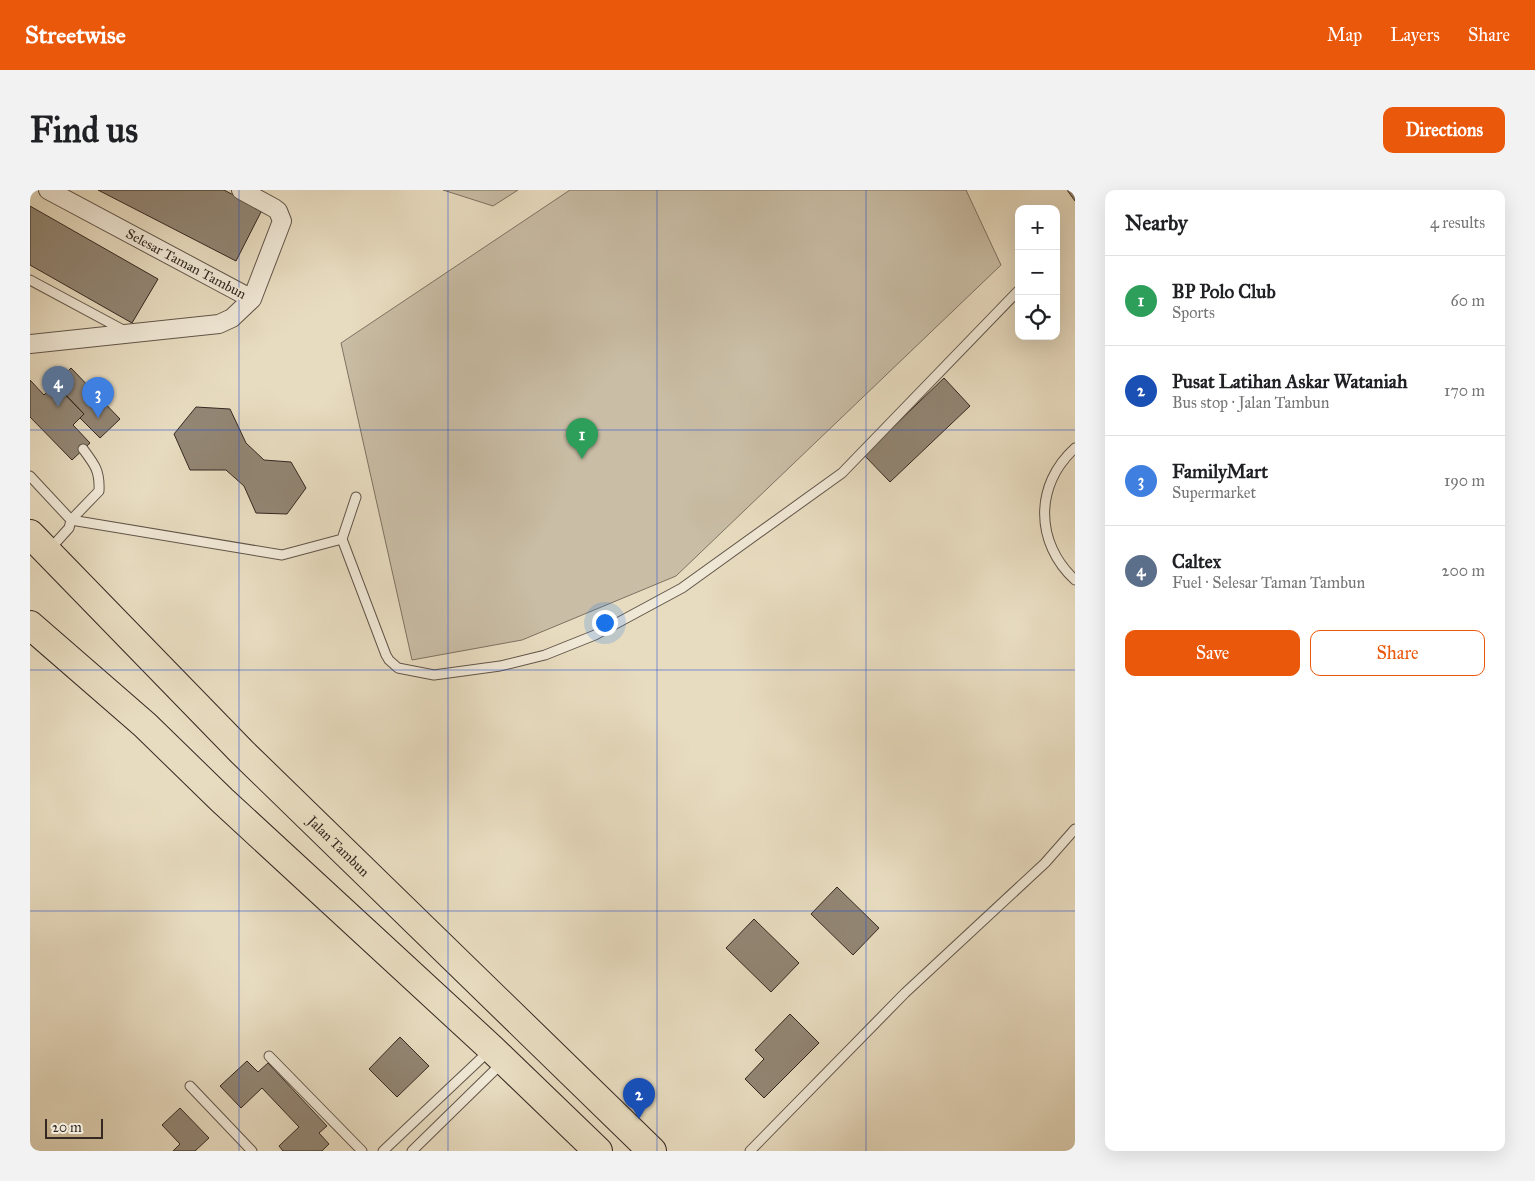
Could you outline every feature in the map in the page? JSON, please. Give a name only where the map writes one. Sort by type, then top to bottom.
[{"type":"main road","name":"Jalan Tambun","points":[[36,545],[236,746],[652,1151]]},
{"type":"main road","points":[[32,631],[145,725],[222,800],[500,1053],[589,1148]]},
{"type":"main road","points":[[410,915],[429,953],[486,1012],[497,1032],[500,1053]]},
{"type":"main road","points":[[500,1053],[542,1067],[593,1109],[629,1128]]},
{"type":"street","name":"Selesar Taman Tambun","points":[[30,344],[224,323],[252,299],[48,190]]},
{"type":"street","points":[[241,190],[274,208],[281,216],[282,221],[252,299]]},
{"type":"lane","points":[[30,280],[131,334]]},
{"type":"lane","points":[[356,497],[342,539],[386,655],[398,668],[438,675],[500,666],[545,655],[594,634],[682,588],[842,473],[1015,294]]},
{"type":"lane","points":[[1075,448],[1067,456],[1050,481],[1043,517],[1050,546],[1075,580]]},
{"type":"lane","points":[[36,545],[69,528],[71,520],[99,491],[97,468],[83,449]]},
{"type":"lane","points":[[30,476],[71,520],[282,555],[342,539]]},
{"type":"lane","points":[[750,1151],[905,993],[1045,863],[1075,829]]},
{"type":"lane","points":[[383,1151],[500,1053]]},
{"type":"lane","points":[[412,1151],[500,1053]]},
{"type":"lane","points":[[269,1056],[362,1151]]},
{"type":"lane","points":[[190,1086],[252,1151]]},
{"type":"shaded area","points":[[443,190],[518,190],[493,206]]},
{"type":"shaded area","points":[[570,190],[966,190],[1001,265],[676,576],[522,640],[412,660],[341,343]]},
{"type":"building","points":[[98,190],[224,190],[262,210],[236,261]]},
{"type":"building","points":[[1067,190],[1075,190],[1075,201]]},
{"type":"building","points":[[30,206],[158,279],[132,323],[30,265]]},
{"type":"building","points":[[71,368],[120,419],[100,438],[80,418],[84,414],[55,384]]},
{"type":"building","points":[[944,378],[970,406],[890,482],[864,455]]},
{"type":"building","points":[[30,380],[44,395],[55,384],[84,414],[73,425],[90,443],[72,460],[30,417]]},
{"type":"building","points":[[196,407],[230,409],[246,443],[264,460],[291,462],[306,488],[287,514],[256,513],[244,486],[226,470],[190,470],[174,434]]},
{"type":"building","points":[[837,887],[879,928],[853,955],[811,914]]},
{"type":"building","points":[[754,919],[799,963],[771,992],[726,948]]},
{"type":"building","points":[[790,1014],[819,1043],[764,1098],[745,1079],[764,1059],[755,1050]]},
{"type":"building","points":[[400,1037],[429,1066],[397,1097],[369,1069]]},
{"type":"building","points":[[247,1061],[258,1072],[268,1063],[327,1126],[319,1133],[329,1144],[322,1151],[283,1151],[279,1146],[299,1127],[262,1088],[241,1108],[220,1086]]},
{"type":"building","points":[[180,1108],[209,1138],[195,1151],[173,1151],[180,1144],[162,1125]]},
{"type":"place","name":"Caltex","points":[[58,407]]},
{"type":"place","name":"FamilyMart","points":[[98,418]]},
{"type":"place","name":"BP Polo Club","points":[[582,459]]},
{"type":"place","name":"Pusat Latihan Askar Wataniah","points":[[639,1119]]}]
